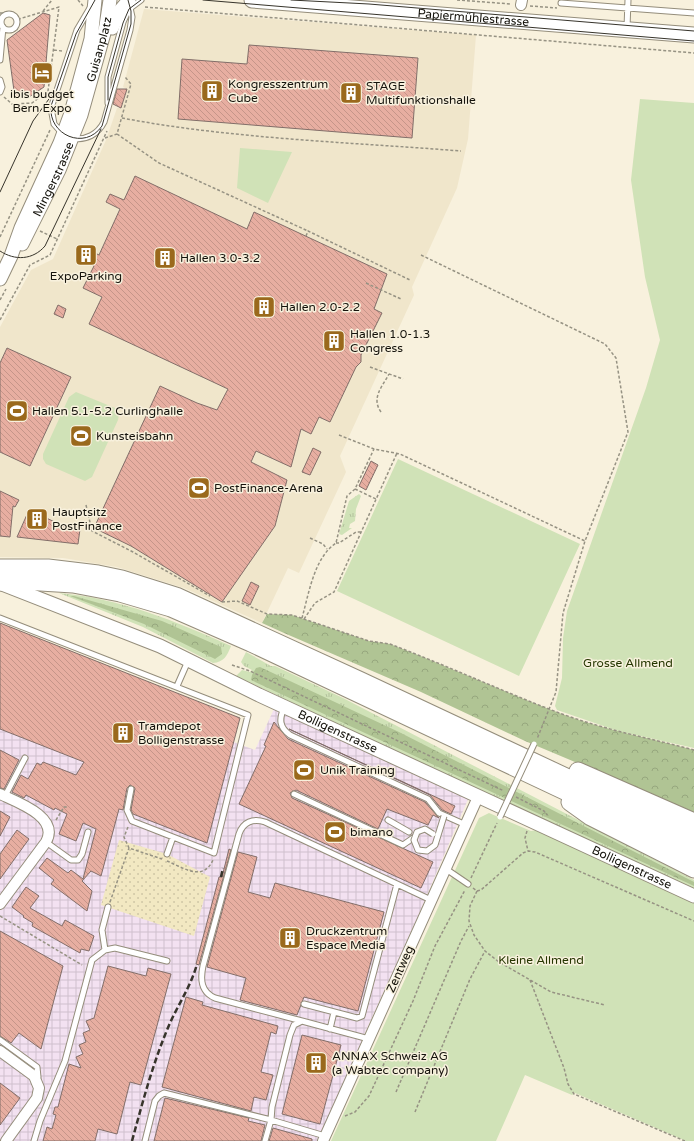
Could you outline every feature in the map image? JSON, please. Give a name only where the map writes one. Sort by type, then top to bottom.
[{"type":"highway","points":[[0,568],[48,568],[98,574],[128,581],[169,594],[228,619],[694,837]]},
{"type":"highway","points":[[0,582],[24,581],[73,584],[120,593],[171,608],[229,633],[694,852]]},
{"type":"highway","points":[[494,743],[545,758],[602,781],[694,822]]},
{"type":"highway","points":[[525,772],[591,817],[694,869]]},
{"type":"main road","name":"Guisanplatz","points":[[84,97],[95,0]]},
{"type":"main road","name":"Guisanplatz","points":[[84,97],[106,26],[110,0]]},
{"type":"main road","name":"Papiermühlestrasse","points":[[252,0],[694,35]]},
{"type":"main road","points":[[84,97],[93,90],[98,78],[116,15],[131,2]]},
{"type":"main road","name":"Mingerstrasse","points":[[0,279],[6,261],[26,240],[84,97]]},
{"type":"main road","name":"Bolligenstrasse","points":[[0,582],[160,646],[285,707],[530,822],[694,896]]},
{"type":"street","points":[[0,904],[46,842],[49,834],[49,827],[41,816],[3,795]]},
{"type":"street","name":"Zentweg","points":[[324,1139],[478,797]]},
{"type":"street","points":[[0,1051],[34,1077],[39,1086],[37,1098],[6,1141]]},
{"type":"lane","points":[[95,0],[77,30],[51,108],[55,126],[68,136],[86,138],[97,132],[104,122],[130,30],[132,17],[131,2]]},
{"type":"lane","points":[[627,29],[628,0]]},
{"type":"lane","points":[[108,110],[108,77],[123,22],[131,2]]},
{"type":"lane","points":[[561,3],[694,13]]},
{"type":"lane","points":[[0,60],[3,28],[1,18],[10,14],[16,20],[14,28],[8,30],[3,28]]},
{"type":"lane","points":[[0,80],[2,87],[0,92]]},
{"type":"lane","points":[[0,618],[248,715],[214,853],[132,821],[127,810],[132,789]]},
{"type":"lane","points":[[177,686],[189,660]]},
{"type":"lane","points":[[285,707],[280,718],[280,723],[284,730],[290,735],[428,799],[441,814],[466,825]]},
{"type":"lane","points":[[500,816],[534,744]]},
{"type":"lane","points":[[3,795],[25,758]]},
{"type":"lane","points":[[294,794],[403,845],[414,838]]},
{"type":"lane","points":[[433,834],[425,830],[415,835],[414,843],[418,850],[427,851],[435,845],[441,814]]},
{"type":"lane","points":[[368,1039],[215,998],[207,993],[202,984],[204,966],[242,828],[254,820],[265,822],[432,900]]},
{"type":"lane","points":[[388,820],[409,832]]},
{"type":"lane","points":[[46,842],[71,860],[78,860],[82,854],[88,832]]},
{"type":"lane","points":[[166,854],[173,837]]},
{"type":"lane","points":[[446,869],[468,884]]},
{"type":"lane","points":[[304,1004],[357,1018],[362,1016],[397,884]]},
{"type":"lane","points":[[105,950],[102,930],[108,907]]},
{"type":"lane","points":[[34,1141],[40,1121],[65,1061],[92,960],[105,950],[115,948],[167,961]]},
{"type":"lane","points":[[330,1029],[334,1012]]},
{"type":"lane","points":[[265,1141],[291,1028],[296,1022],[302,1021]]},
{"type":"lane","points":[[0,1040],[37,1067],[39,1086]]},
{"type":"lane","points":[[145,1141],[155,1101],[157,1097],[164,1093],[271,1120],[324,1139]]},
{"type":"path","points":[[42,11],[52,0]]},
{"type":"path","points":[[457,0],[521,3]]},
{"type":"path","points":[[142,6],[694,52]]},
{"type":"path","points":[[532,6],[532,12]]},
{"type":"path","points":[[0,92],[12,104],[32,102],[48,91],[58,8],[42,11],[19,19]]},
{"type":"path","points":[[0,13],[12,13],[19,19]]},
{"type":"path","points":[[17,30],[19,19]]},
{"type":"path","points":[[53,50],[70,52]]},
{"type":"path","points":[[117,134],[130,84],[125,77]]},
{"type":"path","points":[[48,91],[55,95]]},
{"type":"path","points":[[122,118],[174,128],[226,134],[461,151]]},
{"type":"path","points":[[117,134],[159,164],[308,231],[410,280]]},
{"type":"path","points":[[0,320],[30,265],[50,255],[105,138],[117,134]]},
{"type":"path","points":[[306,236],[308,231]]},
{"type":"path","points":[[421,255],[605,344],[616,358],[628,432],[586,541],[563,613],[558,680],[550,709],[534,744]]},
{"type":"path","points":[[366,283],[401,299]]},
{"type":"path","points":[[370,367],[403,379]]},
{"type":"path","points":[[381,412],[376,402],[376,396],[389,374]]},
{"type":"path","points":[[339,435],[374,449],[397,453],[586,541]]},
{"type":"path","points":[[336,543],[347,496],[355,489],[374,449]]},
{"type":"path","points":[[303,618],[315,604],[334,592],[397,453]]},
{"type":"path","points":[[355,489],[376,499]]},
{"type":"path","points":[[86,505],[92,531],[133,552],[210,596]]},
{"type":"path","points":[[303,618],[311,584],[327,549],[356,532],[362,532]]},
{"type":"path","points":[[310,538],[323,544],[327,549]]},
{"type":"path","points":[[216,599],[222,602],[237,601],[267,614],[285,614],[303,618],[355,637],[390,644],[550,709],[630,736],[694,750]]},
{"type":"path","points":[[232,665],[250,671],[505,792]]},
{"type":"path","points":[[511,795],[546,812],[547,817],[543,828]]},
{"type":"path","points":[[49,827],[53,825],[64,807],[68,807]]},
{"type":"path","points":[[335,1113],[341,1116],[355,1112],[369,1096],[413,1001],[438,939],[468,884],[500,816]]},
{"type":"path","points":[[528,851],[525,838],[530,822]]},
{"type":"path","points":[[108,907],[129,848]]},
{"type":"path","points":[[396,1092],[452,961],[469,926],[470,906],[477,891],[486,886],[512,862],[528,851],[547,856],[694,921]]},
{"type":"path","points":[[468,884],[477,891]]},
{"type":"path","points":[[0,916],[89,969]]},
{"type":"path","points":[[469,926],[485,951],[530,980],[551,992],[605,1005]]},
{"type":"path","points":[[415,1112],[470,979],[485,951]]},
{"type":"path","points":[[530,980],[564,1068],[570,1089],[574,1094],[684,1141]]},
{"type":"shaded area","points":[[144,9],[476,35],[468,139],[457,188],[412,287],[414,295],[340,456],[346,472],[299,573],[288,568],[262,623],[184,588],[117,567],[63,558],[0,557],[0,327],[31,270],[53,259],[106,140],[117,108],[121,108],[127,89],[123,87]]},
{"type":"shaded area","points":[[0,655],[255,750],[274,709],[469,797],[418,916],[364,1035],[334,1113],[320,1141],[0,1141]]},
{"type":"green space","name":"Grosse Allmend","points":[[640,99],[694,103],[694,748],[618,731],[557,710],[555,706],[562,678],[563,638],[567,611],[646,388],[660,340],[645,277],[631,180]]},
{"type":"green space","points":[[240,148],[292,152],[268,203],[237,188]]},
{"type":"green space","name":"Kunsteisbahn","points":[[76,392],[115,408],[119,414],[118,420],[92,477],[85,481],[46,464],[43,459],[43,454],[69,397]]},
{"type":"green space","points":[[398,459],[580,544],[519,676],[337,591]]},
{"type":"green space","points":[[359,494],[361,496],[356,509],[355,521],[350,524],[349,528],[352,528],[342,535],[339,534],[349,501]]},
{"type":"green space","points":[[59,593],[125,605],[189,628],[231,646],[225,658],[213,663],[143,627]]},
{"type":"green space","points":[[70,596],[162,621],[221,647],[222,654],[215,659],[144,624]]},
{"type":"green space","points":[[267,614],[292,615],[369,641],[390,644],[578,720],[694,750],[694,812],[525,741],[421,692],[262,623]]},
{"type":"green space","points":[[246,652],[271,666],[275,666],[343,698],[694,880],[694,889],[549,823],[236,676],[242,670],[250,672],[252,670],[244,666],[241,662]]},
{"type":"green space","points":[[260,667],[399,732],[694,882],[694,886],[251,680],[256,668]]},
{"type":"green space","name":"Kleine Allmend","points":[[489,813],[531,831],[537,830],[694,901],[694,1141],[686,1141],[575,1093],[572,1095],[525,1075],[496,1141],[331,1141],[479,818]]},
{"type":"sand","points":[[119,840],[167,854],[210,877],[194,936],[101,905]]},
{"type":"building","points":[[43,13],[50,15],[44,87],[29,97],[15,98],[7,40]]},
{"type":"building","points":[[249,45],[418,58],[412,138],[178,119],[182,59],[247,64]]},
{"type":"building","points":[[117,89],[127,89],[121,108],[113,104]]},
{"type":"building","points":[[135,176],[247,229],[254,212],[387,274],[374,309],[382,313],[361,355],[361,362],[356,367],[330,422],[319,417],[311,434],[301,429],[291,467],[256,451],[251,462],[287,480],[275,526],[222,602],[131,546],[94,528],[160,386],[197,403],[217,410],[228,389],[89,324],[102,297],[83,288],[94,266],[78,258],[83,247],[99,255],[120,209],[106,202],[110,194],[124,200]]},
{"type":"building","name":"ExpoParking","points":[[58,305],[66,309],[63,318],[54,314]]},
{"type":"building","name":"Hallen 5.1-5.2 Curlinghalle","points":[[7,348],[71,377],[30,466],[0,452],[0,363]]},
{"type":"building","points":[[313,448],[321,452],[310,475],[302,472]]},
{"type":"building","points":[[371,461],[378,465],[366,490],[359,486]]},
{"type":"building","points":[[0,491],[19,500],[15,507],[13,506],[10,537],[0,536]]},
{"type":"building","name":"Hauptsitz PostFinance","points":[[29,510],[70,529],[72,525],[80,529],[78,544],[17,537]]},
{"type":"building","points":[[251,582],[259,586],[250,605],[242,601]]},
{"type":"building","name":"Tramdepot Bolligenstrasse","points":[[0,623],[240,718],[207,843],[133,814],[131,810],[135,788],[130,785],[127,788],[123,810],[119,809],[101,876],[91,871],[82,881],[92,891],[87,911],[51,884],[54,880],[39,868],[47,858],[68,873],[71,870],[83,879],[96,829],[83,823],[76,841],[59,834],[67,814],[55,808],[54,810],[26,795],[24,798],[12,792],[21,775],[28,779],[37,763],[41,765],[43,762],[76,775],[84,762],[0,729]]},
{"type":"building","points":[[274,722],[288,739],[425,802],[439,818],[433,815],[428,825],[387,809],[378,829],[296,790],[290,793],[292,798],[433,862],[421,888],[239,804],[266,746],[264,745]]},
{"type":"building","points":[[289,729],[455,806],[451,814],[442,810],[430,795]]},
{"type":"building","points":[[0,750],[19,760],[4,789],[0,788]]},
{"type":"building","points":[[0,811],[10,817],[0,836]]},
{"type":"building","points":[[17,830],[29,839],[0,879],[0,854]]},
{"type":"building","points":[[229,849],[231,850],[199,965],[196,964],[219,877],[222,877]]},
{"type":"building","name":"Druckzentrum Espace Media","points":[[238,852],[257,857],[248,892],[270,898],[275,883],[384,912],[358,1011],[304,997],[297,1015],[240,1000],[246,978],[207,967]]},
{"type":"building","points":[[26,887],[39,896],[30,908],[62,926],[65,920],[94,936],[89,951],[81,949],[80,953],[32,926],[33,923],[23,917],[24,916],[12,907]]},
{"type":"building","points":[[0,931],[63,966],[41,1049],[19,1033],[11,1043],[0,1036]]},
{"type":"building","points":[[108,966],[146,976],[148,968],[171,974],[141,1085],[130,1082],[117,1134],[98,1129],[95,1141],[43,1141],[47,1127],[52,1129],[56,1115],[53,1114],[55,1107],[58,1107],[69,1064],[81,1068],[76,1057],[83,1054],[79,1045],[86,1042],[83,1033],[90,1030],[86,1021],[94,1018]]},
{"type":"building","points":[[186,997],[203,1002],[202,1005],[278,1026],[276,1034],[271,1032],[261,1072],[273,1075],[266,1100],[254,1097],[251,1111],[162,1087]]},
{"type":"building","name":"ANNAX Schweiz AG (a Wabtec company)","points":[[302,1035],[341,1045],[320,1124],[282,1114]]},
{"type":"building","points":[[0,1083],[20,1098],[0,1125]]},
{"type":"building","points":[[165,1098],[249,1118],[248,1121],[265,1125],[261,1141],[154,1141]]},
{"type":"building","points":[[273,1128],[312,1139],[312,1141],[269,1141]]},
{"type":"tram line","points":[[95,0],[76,34],[51,106],[55,125],[61,132],[78,138],[86,138],[95,134],[102,126],[131,24],[131,11],[128,0]]},
{"type":"tram line","points":[[108,100],[108,77],[123,23],[129,9],[141,0]]},
{"type":"tram line","points":[[203,0],[694,41]]},
{"type":"tram line","points":[[291,0],[369,4],[694,31]]},
{"type":"tram line","points":[[0,192],[33,121],[54,92]]},
{"type":"tram line","points":[[0,251],[18,258],[24,258],[35,254],[45,246],[101,129]]},
{"type":"railway","points":[[221,877],[223,868]]},
{"type":"railway","points":[[132,1141],[158,1052],[170,1023],[192,980],[197,964]]},
{"type":"place","name":"ibis budget Bern Expo","points":[[42,73]]},
{"type":"place","name":"Kongresszentrum Cube","points":[[212,91]]},
{"type":"place","name":"STAGE Multifunktionshalle","points":[[351,93]]},
{"type":"place","name":"ExpoParking","points":[[86,255]]},
{"type":"place","name":"Hallen 3.0-3.2","points":[[165,258]]},
{"type":"place","name":"Hallen 2.0-2.2","points":[[264,307]]},
{"type":"place","name":"Hallen 1.0-1.3 Congress","points":[[334,341]]},
{"type":"place","name":"Hallen 5.1-5.2 Curlinghalle","points":[[17,411]]},
{"type":"place","name":"Kunsteisbahn","points":[[81,436]]},
{"type":"place","name":"PostFinance-Arena","points":[[199,488]]},
{"type":"place","name":"Hauptsitz PostFinance","points":[[37,519]]},
{"type":"place","name":"Tramdepot Bolligenstrasse","points":[[123,733]]},
{"type":"place","name":"Unik Training","points":[[304,770]]},
{"type":"place","name":"bimano","points":[[335,832]]},
{"type":"place","name":"Druckzentrum Espace Media","points":[[290,938]]},
{"type":"place","name":"ANNAX Schweiz AG (a Wabtec company)","points":[[316,1063]]}]
